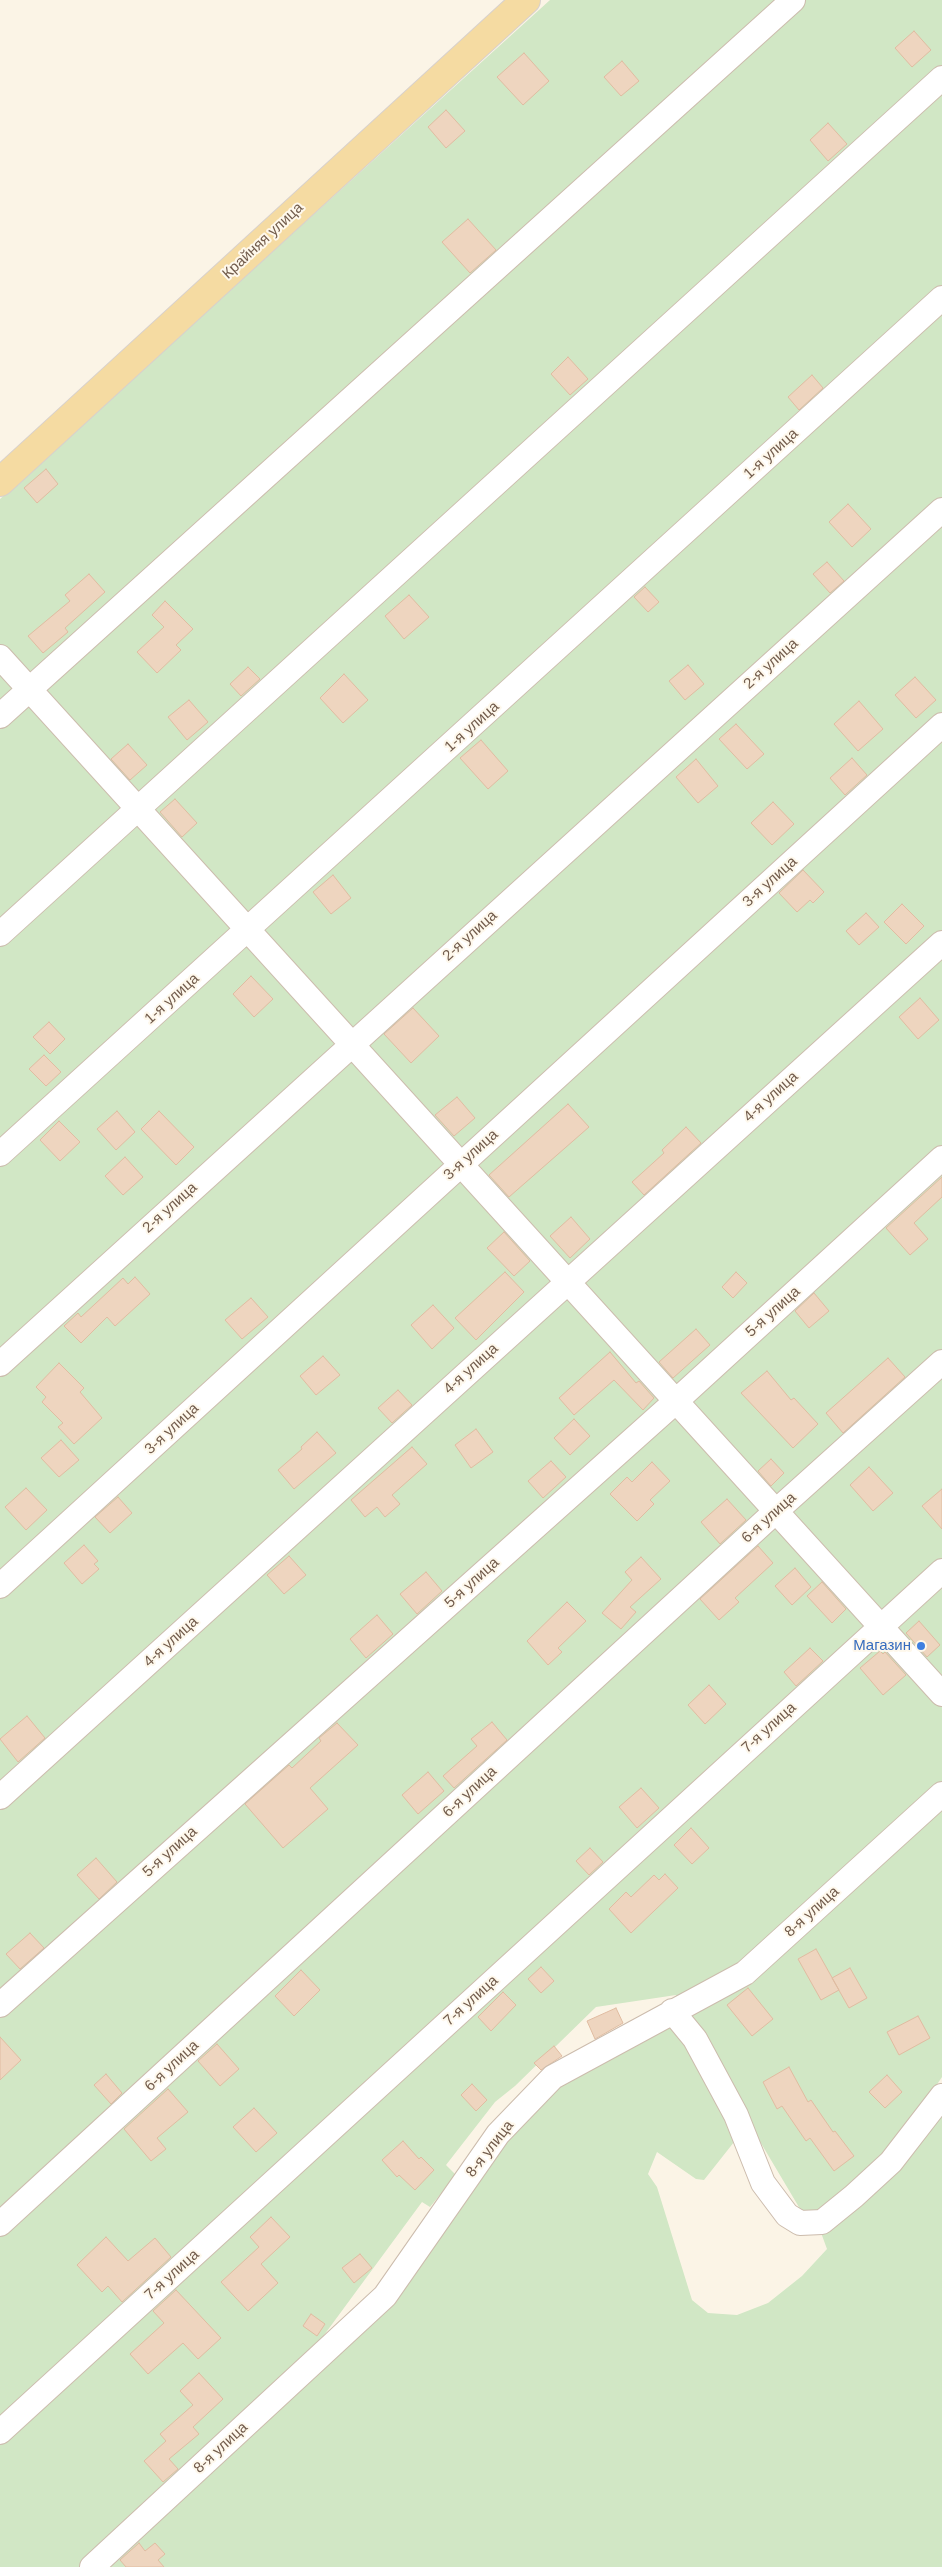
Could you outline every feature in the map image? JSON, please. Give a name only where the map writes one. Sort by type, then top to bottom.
[{"type":"main road","name":"Крайняя улица","points":[[0,482],[526,0]]},
{"type":"street","points":[[0,716],[792,0]]},
{"type":"street","points":[[0,934],[942,78]]},
{"type":"street","name":"1-я улица","points":[[0,1154],[247,932],[942,298]]},
{"type":"street","name":"2-я улица","points":[[0,1364],[350,1044],[942,510]]},
{"type":"street","points":[[0,658],[247,932],[459,1165],[568,1281],[879,1627],[942,1694]]},
{"type":"street","name":"3-я улица","points":[[0,1586],[942,725]]},
{"type":"street","name":"4-я улица","points":[[0,1797],[942,943]]},
{"type":"street","name":"5-я улица","points":[[0,2005],[676,1402],[942,1158]]},
{"type":"street","name":"6-я улица","points":[[0,2224],[942,1362]]},
{"type":"street","name":"7-я улица","points":[[0,2432],[942,1571]]},
{"type":"street","name":"8-я улица","points":[[92,2567],[385,2296],[498,2134],[553,2077],[745,1973],[942,1794]]},
{"type":"street","points":[[672,2012],[694,2039],[736,2115],[764,2184],[787,2215],[800,2223],[822,2222],[861,2189],[891,2162],[942,2096]]},
{"type":"green space","points":[[550,0],[942,0],[942,2077],[906,2130],[819,2218],[806,2219],[676,2000],[676,1995],[596,2007],[515,2086],[495,2102],[446,2165],[456,2175],[430,2207],[422,2202],[316,2346],[302,2381],[444,2204],[557,2083],[674,2023],[738,2137],[704,2180],[696,2179],[657,2152],[648,2174],[657,2187],[692,2300],[708,2313],[737,2315],[768,2303],[802,2276],[827,2249],[820,2230],[942,2097],[942,2567],[0,2567],[0,499]]},
{"type":"building","points":[[914,31],[931,50],[912,67],[895,48]]},
{"type":"building","points":[[524,53],[549,81],[523,105],[497,77]]},
{"type":"building","points":[[622,61],[639,81],[621,96],[604,77]]},
{"type":"building","points":[[446,110],[465,131],[446,148],[428,127]]},
{"type":"building","points":[[828,123],[847,144],[828,161],[810,140]]},
{"type":"building","points":[[468,219],[496,250],[470,273],[442,242]]},
{"type":"building","points":[[568,357],[588,379],[570,395],[551,374]]},
{"type":"building","points":[[812,375],[823,388],[799,410],[788,397]]},
{"type":"building","points":[[46,469],[58,484],[37,503],[24,488]]},
{"type":"building","points":[[848,504],[871,529],[852,547],[829,522]]},
{"type":"building","points":[[827,562],[844,581],[830,593],[813,574]]},
{"type":"building","points":[[89,574],[105,592],[65,628],[68,632],[43,653],[28,636],[70,601],[65,595]]},
{"type":"building","points":[[645,587],[659,602],[648,612],[634,597]]},
{"type":"building","points":[[409,595],[429,617],[404,639],[385,616]]},
{"type":"building","points":[[165,601],[193,629],[176,645],[181,650],[157,673],[137,652],[164,627],[152,615]]},
{"type":"building","points":[[688,665],[704,684],[685,700],[669,681]]},
{"type":"building","points":[[248,667],[260,679],[241,696],[230,684]]},
{"type":"building","points":[[344,674],[368,700],[343,723],[320,698]]},
{"type":"building","points":[[915,677],[936,700],[916,718],[895,695]]},
{"type":"building","points":[[189,700],[208,722],[187,740],[168,717]]},
{"type":"building","points":[[859,701],[883,729],[858,751],[834,724]]},
{"type":"building","points":[[736,724],[764,754],[747,769],[719,739]]},
{"type":"building","points":[[481,740],[508,771],[488,789],[460,758]]},
{"type":"building","points":[[128,744],[147,765],[130,780],[111,759]]},
{"type":"building","points":[[852,758],[867,775],[845,795],[830,778]]},
{"type":"building","points":[[696,759],[718,786],[698,803],[676,777]]},
{"type":"building","points":[[175,799],[197,823],[182,837],[160,812]]},
{"type":"building","points":[[773,802],[794,824],[772,845],[751,823]]},
{"type":"building","points":[[803,870],[824,892],[813,903],[810,900],[797,912],[779,893]]},
{"type":"building","points":[[333,875],[351,898],[331,914],[313,892]]},
{"type":"building","points":[[902,904],[924,926],[906,944],[884,922]]},
{"type":"building","points":[[866,913],[879,927],[859,945],[846,931]]},
{"type":"building","points":[[251,976],[273,999],[254,1017],[233,994]]},
{"type":"building","points":[[920,998],[939,1020],[918,1039],[899,1017]]},
{"type":"building","points":[[413,1008],[439,1036],[411,1063],[384,1034]]},
{"type":"building","points":[[49,1022],[65,1039],[50,1054],[33,1037]]},
{"type":"building","points":[[44,1055],[61,1072],[46,1086],[29,1069]]},
{"type":"building","points":[[457,1097],[475,1118],[454,1136],[435,1115]]},
{"type":"building","points":[[568,1104],[589,1127],[509,1197],[489,1175]]},
{"type":"building","points":[[117,1111],[135,1132],[116,1150],[97,1129]]},
{"type":"building","points":[[159,1111],[194,1147],[176,1165],[141,1129]]},
{"type":"building","points":[[59,1121],[80,1142],[60,1161],[40,1140]]},
{"type":"building","points":[[686,1127],[701,1143],[644,1195],[632,1182],[664,1153],[662,1150]]},
{"type":"building","points":[[125,1157],[143,1177],[123,1195],[105,1176]]},
{"type":"building","points":[[942,1177],[942,1197],[914,1223],[928,1239],[910,1255],[886,1228]]},
{"type":"building","points":[[571,1217],[590,1239],[570,1258],[550,1236]]},
{"type":"building","points":[[504,1232],[530,1261],[514,1276],[487,1248]]},
{"type":"building","points":[[505,1272],[524,1292],[476,1340],[455,1318]]},
{"type":"building","points":[[736,1272],[747,1283],[733,1298],[722,1287]]},
{"type":"building","points":[[135,1277],[150,1294],[115,1326],[107,1317],[81,1343],[64,1326],[78,1313],[81,1317],[123,1278],[128,1284]]},
{"type":"building","points":[[814,1293],[829,1311],[809,1328],[795,1311]]},
{"type":"building","points":[[251,1298],[268,1317],[242,1339],[225,1320]]},
{"type":"building","points":[[433,1305],[454,1328],[432,1349],[411,1325]]},
{"type":"building","points":[[696,1329],[710,1345],[673,1378],[659,1362]]},
{"type":"building","points":[[610,1352],[636,1383],[639,1381],[654,1398],[643,1410],[614,1380],[574,1415],[559,1398]]},
{"type":"building","points":[[323,1356],[340,1375],[316,1395],[300,1376]]},
{"type":"building","points":[[888,1358],[905,1377],[843,1433],[826,1413]]},
{"type":"building","points":[[59,1363],[84,1388],[80,1392],[102,1418],[74,1444],[58,1427],[63,1423],[42,1402],[46,1397],[36,1387]]},
{"type":"building","points":[[767,1371],[791,1400],[794,1398],[818,1424],[793,1448],[741,1393]]},
{"type":"building","points":[[398,1390],[412,1405],[392,1423],[378,1408]]},
{"type":"building","points":[[574,1419],[590,1436],[570,1455],[554,1438]]},
{"type":"building","points":[[476,1429],[493,1452],[471,1468],[455,1445]]},
{"type":"building","points":[[317,1432],[336,1453],[294,1489],[278,1470],[302,1449],[301,1447]]},
{"type":"building","points":[[61,1440],[79,1460],[59,1477],[41,1458]]},
{"type":"building","points":[[412,1447],[427,1464],[392,1495],[400,1504],[385,1517],[377,1507],[365,1517],[351,1500]]},
{"type":"building","points":[[771,1459],[784,1473],[771,1486],[758,1471]]},
{"type":"building","points":[[551,1461],[566,1477],[543,1498],[528,1481]]},
{"type":"building","points":[[652,1462],[670,1481],[650,1500],[654,1504],[637,1521],[610,1494],[627,1477],[632,1482]]},
{"type":"building","points":[[869,1467],[893,1493],[873,1511],[850,1485]]},
{"type":"building","points":[[26,1488],[47,1510],[26,1530],[5,1507]]},
{"type":"building","points":[[942,1489],[942,1529],[922,1506]]},
{"type":"building","points":[[118,1497],[132,1513],[110,1533],[95,1517]]},
{"type":"building","points":[[727,1499],[746,1520],[720,1544],[701,1522]]},
{"type":"building","points":[[84,1545],[98,1561],[94,1564],[99,1569],[82,1584],[64,1563]]},
{"type":"building","points":[[758,1546],[773,1563],[735,1598],[739,1602],[719,1620],[700,1599]]},
{"type":"building","points":[[289,1556],[306,1575],[284,1594],[267,1575]]},
{"type":"building","points":[[641,1557],[661,1579],[630,1607],[636,1612],[621,1629],[602,1613],[632,1580],[625,1572]]},
{"type":"building","points":[[795,1568],[811,1587],[792,1605],[775,1586]]},
{"type":"building","points":[[426,1572],[442,1591],[417,1614],[400,1594]]},
{"type":"building","points":[[822,1582],[846,1609],[832,1623],[807,1596]]},
{"type":"building","points":[[567,1602],[586,1621],[558,1648],[562,1652],[548,1665],[527,1641]]},
{"type":"building","points":[[377,1615],[393,1634],[366,1658],[350,1639]]},
{"type":"building","points":[[919,1621],[940,1645],[927,1657],[906,1633]]},
{"type":"building","points":[[810,1648],[823,1661],[796,1686],[784,1672]]},
{"type":"building","points":[[880,1651],[883,1654],[885,1652],[906,1675],[883,1695],[860,1668]]},
{"type":"building","points":[[709,1685],[726,1704],[705,1724],[688,1705]]},
{"type":"building","points":[[27,1716],[45,1738],[18,1762],[0,1739]]},
{"type":"building","points":[[492,1722],[507,1740],[454,1788],[443,1776],[477,1746],[471,1739]]},
{"type":"building","points":[[337,1723],[358,1745],[310,1788],[328,1809],[283,1848],[245,1804],[289,1765],[292,1768],[321,1741],[319,1738]]},
{"type":"building","points":[[428,1772],[444,1791],[418,1814],[402,1795]]},
{"type":"building","points":[[641,1788],[659,1808],[637,1828],[619,1807]]},
{"type":"building","points":[[691,1828],[709,1848],[692,1864],[674,1845]]},
{"type":"building","points":[[590,1848],[603,1862],[589,1875],[576,1861]]},
{"type":"building","points":[[96,1858],[117,1882],[99,1899],[77,1875]]},
{"type":"building","points":[[665,1874],[678,1888],[631,1933],[609,1909],[626,1892],[631,1897],[654,1875],[659,1880]]},
{"type":"building","points":[[30,1933],[44,1948],[20,1969],[6,1954]]},
{"type":"building","points":[[816,1949],[839,1990],[821,2000],[798,1959]]},
{"type":"building","points":[[541,1967],[554,1981],[541,1993],[528,1979]]},
{"type":"building","points":[[850,1968],[867,1998],[849,2008],[832,1978]]},
{"type":"building","points":[[301,1970],[320,1990],[294,2016],[275,1996]]},
{"type":"building","points":[[748,1988],[773,2019],[752,2036],[727,2005]]},
{"type":"building","points":[[503,1992],[516,2005],[491,2031],[478,2017]]},
{"type":"building","points":[[616,2008],[623,2023],[595,2039],[587,2021]]},
{"type":"building","points":[[918,2016],[930,2038],[899,2055],[887,2032]]},
{"type":"building","points":[[0,2037],[21,2060],[0,2080]]},
{"type":"building","points":[[217,2044],[239,2069],[220,2086],[198,2061]]},
{"type":"building","points":[[554,2046],[562,2056],[541,2070],[534,2063]]},
{"type":"building","points":[[789,2067],[808,2102],[811,2100],[833,2132],[835,2131],[854,2156],[834,2171],[810,2138],[806,2141],[782,2106],[777,2109],[763,2082]]},
{"type":"building","points":[[106,2074],[122,2093],[111,2104],[94,2085]]},
{"type":"building","points":[[887,2075],[902,2092],[885,2108],[869,2092]]},
{"type":"building","points":[[472,2084],[487,2100],[476,2111],[461,2095]]},
{"type":"building","points":[[168,2089],[188,2112],[157,2138],[166,2149],[151,2161],[124,2129]]},
{"type":"building","points":[[254,2108],[277,2133],[256,2152],[233,2127]]},
{"type":"building","points":[[403,2141],[419,2159],[421,2157],[434,2170],[415,2190],[399,2175],[397,2177],[382,2160]]},
{"type":"building","points":[[271,2217],[290,2237],[261,2264],[278,2283],[248,2311],[221,2282],[259,2247],[250,2237]]},
{"type":"building","points":[[106,2237],[128,2261],[155,2238],[171,2257],[122,2302],[108,2286],[102,2292],[77,2265]]},
{"type":"building","points":[[360,2254],[372,2268],[354,2283],[342,2268]]},
{"type":"building","points":[[176,2290],[221,2338],[198,2359],[183,2343],[148,2374],[130,2354],[164,2323],[153,2311]]},
{"type":"building","points":[[311,2314],[325,2324],[317,2336],[303,2326]]},
{"type":"building","points":[[199,2373],[223,2399],[193,2427],[199,2434],[169,2459],[178,2469],[163,2482],[144,2461],[166,2441],[160,2434],[193,2405],[180,2391]]},
{"type":"building","points":[[139,2543],[145,2551],[155,2543],[165,2554],[158,2560],[164,2567],[126,2567],[120,2560]]},
{"type":"place","name":"Магазин","points":[[921,1646]]}]
